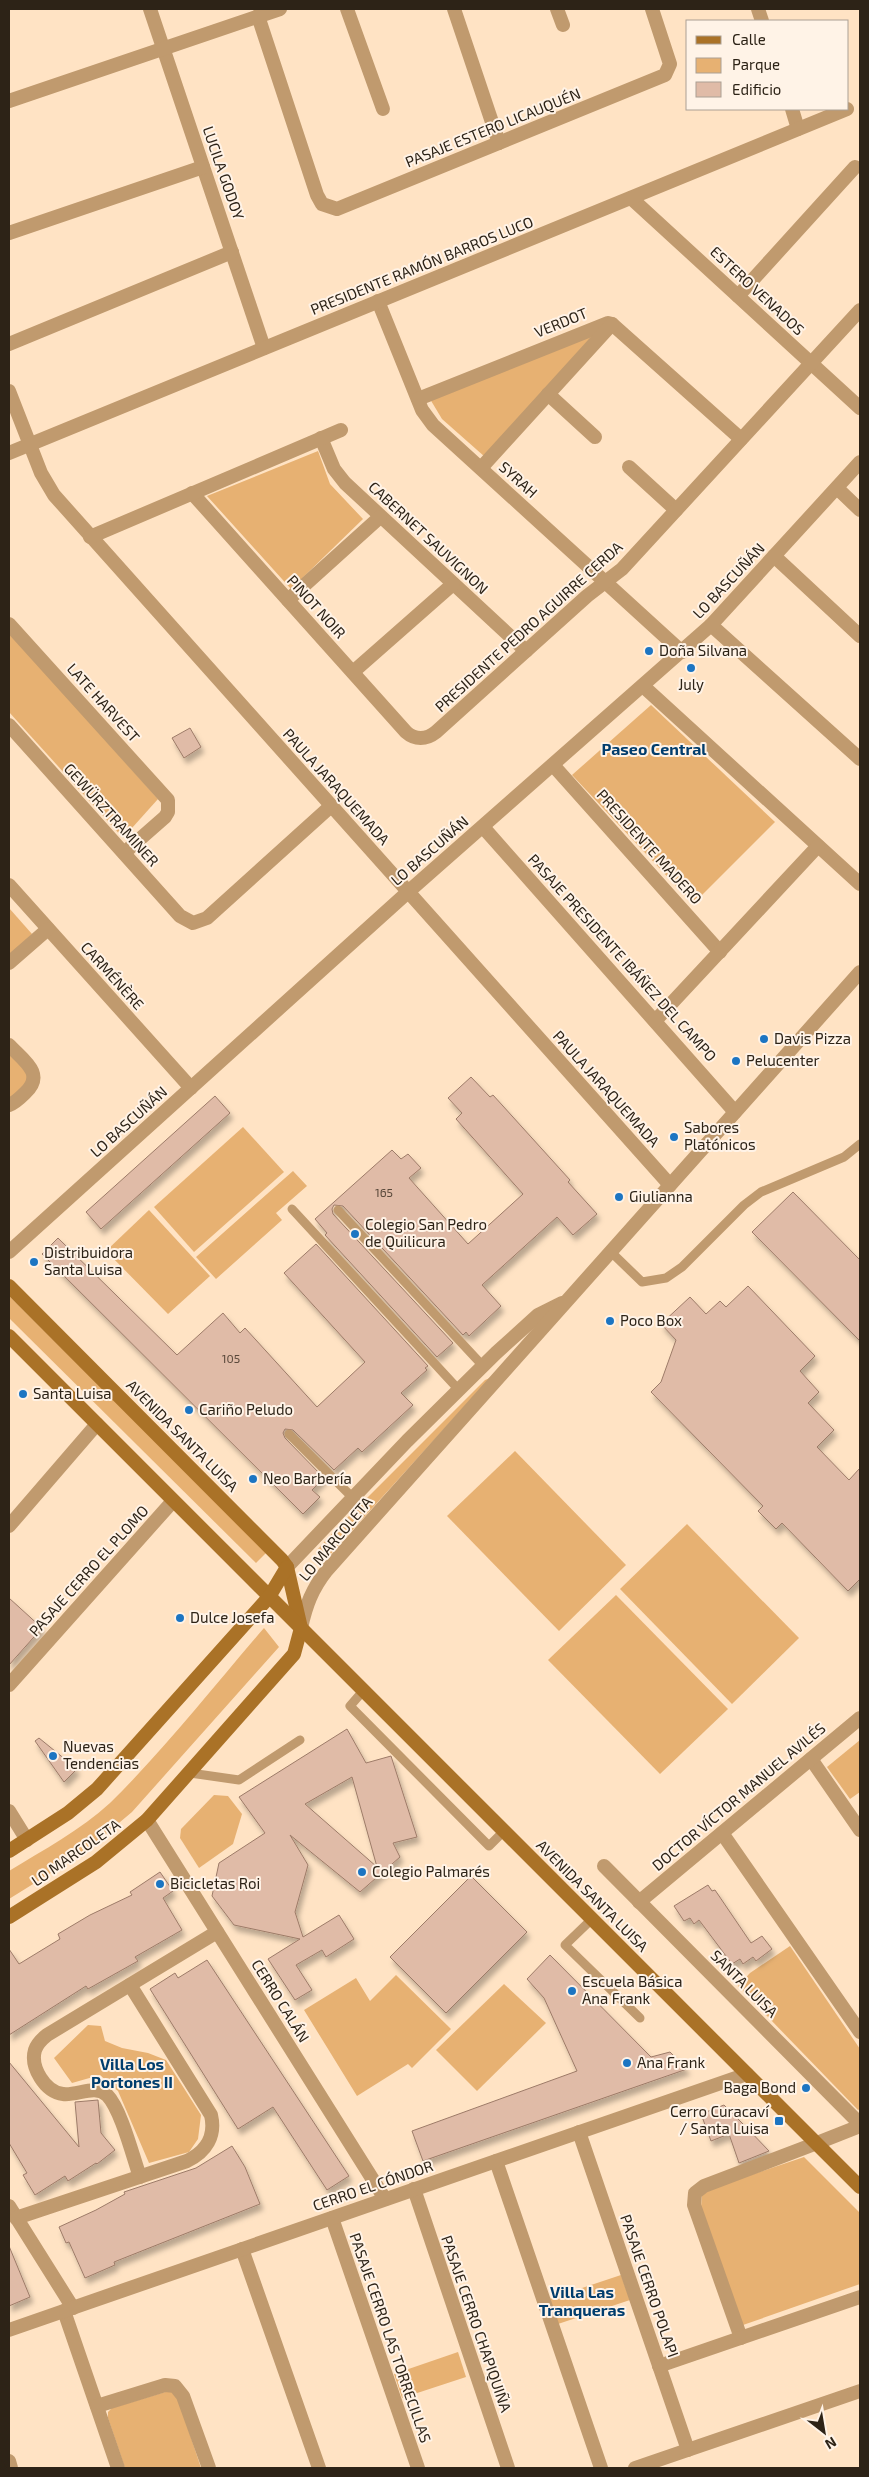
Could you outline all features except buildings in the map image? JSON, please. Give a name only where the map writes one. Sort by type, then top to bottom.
[{"type":"main road","name":"AVENIDA SANTA LUISA","points":[[9,1286],[275,1552],[287,1567],[301,1628]]},
{"type":"main road","name":"AVENIDA SANTA LUISA","points":[[10,1340],[97,1424],[860,2187]]},
{"type":"main road","name":"LO MARCOLETA","points":[[9,1851],[68,1813],[97,1789],[268,1597],[287,1567]]},
{"type":"main road","name":"LO MARCOLETA","points":[[9,1917],[96,1862],[147,1820],[294,1654],[301,1628]]},
{"type":"street","name":"LUCILA GODOY","points":[[150,9],[264,348]]},
{"type":"street","points":[[9,101],[280,9]]},
{"type":"street","points":[[347,9],[382,109]]},
{"type":"street","points":[[454,9],[499,143]]},
{"type":"street","points":[[557,9],[563,25]]},
{"type":"street","name":"PASAJE ESTERO LICAUQUÉN","points":[[258,16],[317,195],[327,207],[342,208],[660,78],[669,70],[669,58],[652,9]]},
{"type":"street","points":[[792,110],[798,128]]},
{"type":"street","name":"PRESIDENTE RAMÓN BARROS LUCO","points":[[9,453],[844,110]]},
{"type":"street","points":[[738,296],[855,167]]},
{"type":"street","points":[[9,233],[204,168]]},
{"type":"street","name":"ESTERO VENADOS","points":[[631,198],[860,408]]},
{"type":"street","points":[[9,344],[232,252]]},
{"type":"street","name":"SYRAH","points":[[378,301],[425,415],[433,425],[682,652]]},
{"type":"street","name":"PRESIDENTE PEDRO AGUIRRE CERDA","points":[[419,738],[431,736],[436,732],[526,651],[622,569],[860,310]]},
{"type":"street","name":"VERDOT","points":[[418,399],[604,323],[612,324]]},
{"type":"street","points":[[481,468],[612,324],[741,439]]},
{"type":"street","name":"PAULA JARAQUEMADA","points":[[9,391],[48,488],[670,1185]]},
{"type":"street","points":[[548,394],[596,436]]},
{"type":"street","points":[[90,537],[341,430]]},
{"type":"street","name":"CABERNET SAUVIGNON","points":[[321,438],[339,476],[526,651]]},
{"type":"street","name":"LO BASCUÑÁN","points":[[9,1252],[408,892],[682,652],[711,625],[860,462]]},
{"type":"street","points":[[629,467],[676,510]]},
{"type":"street","points":[[837,488],[860,510]]},
{"type":"street","name":"PINOT NOIR","points":[[192,493],[406,732],[419,738]]},
{"type":"street","points":[[288,600],[380,516]]},
{"type":"street","points":[[774,556],[860,636]]},
{"type":"street","points":[[353,672],[453,584]]},
{"type":"street","name":"LATE HARVEST","points":[[9,624],[164,795],[169,806],[165,817],[124,853]]},
{"type":"street","points":[[711,625],[860,759]]},
{"type":"street","points":[[643,686],[860,884]]},
{"type":"street","name":"GEWÜRZTRAMINER","points":[[9,725],[180,916],[193,923],[207,918],[331,806]]},
{"type":"street","name":"PRESIDENTE MADERO","points":[[553,765],[720,952]]},
{"type":"street","name":"PASAJE PRESIDENTE IBÁÑEZ DEL CAMPO","points":[[483,826],[735,1112]]},
{"type":"street","points":[[655,1021],[818,846]]},
{"type":"street","name":"CARMÉNÈRE","points":[[9,885],[190,1088]]},
{"type":"street","points":[[9,963],[48,929]]},
{"type":"street","name":"LO MARCOLETA","points":[[301,1628],[306,1604],[315,1585],[860,972]]},
{"type":"street","points":[[9,1045],[32,1070],[35,1078],[31,1087],[9,1105]]},
{"type":"street","name":"LO MARCOLETA","points":[[287,1567],[483,1366],[538,1315],[567,1301]]},
{"type":"street","points":[[9,1526],[97,1424]]},
{"type":"street","name":"PASAJE CERRO EL PLOMO","points":[[9,1685],[174,1501]]},
{"type":"street","name":"DOCTOR VÍCTOR MANUEL AVILÉS","points":[[639,1902],[860,1718]]},
{"type":"street","points":[[811,1759],[860,1830]]},
{"type":"street","points":[[9,1810],[27,1840]]},
{"type":"street","name":"CERRO CALÁN","points":[[147,1820],[385,2199]]},
{"type":"street","points":[[722,1833],[860,2032]]},
{"type":"street","name":"SANTA LUISA","points":[[604,1866],[860,2125]]},
{"type":"street","points":[[140,2177],[115,2108],[108,2096],[96,2090],[65,2094],[52,2091],[40,2076],[34,2054],[36,2047],[47,2035],[217,1932]]},
{"type":"street","points":[[118,2468],[96,2406],[68,2309],[12,2212],[140,2177],[187,2161],[200,2154],[210,2140],[212,2124],[209,2111],[130,1985]]},
{"type":"street","name":"CERRO EL CÓNDOR","points":[[9,2330],[747,2074]]},
{"type":"street","points":[[741,2338],[694,2205],[695,2194],[704,2186],[817,2144],[860,2125]]},
{"type":"street","name":"PASAJE CERRO POLAPI","points":[[579,2132],[688,2450]]},
{"type":"street","points":[[496,2161],[601,2468]]},
{"type":"street","name":"PASAJE CERRO CHAPIQUIÑA","points":[[414,2189],[508,2468]]},
{"type":"street","name":"PASAJE CERRO LAS TORRECILLAS","points":[[332,2218],[418,2468]]},
{"type":"street","points":[[242,2249],[318,2468]]},
{"type":"street","points":[[659,2366],[860,2297]]},
{"type":"street","points":[[96,2406],[165,2385],[175,2386],[183,2396],[209,2468]]},
{"type":"street","points":[[635,2468],[860,2391]]},
{"type":"street","points":[[9,2461],[11,2468]]},
{"type":"lane","points":[[611,1252],[642,1282],[666,1278],[682,1267],[744,1205],[761,1192],[844,1157],[860,1144]]},
{"type":"lane","points":[[292,1209],[459,1390]]},
{"type":"lane","points":[[338,1210],[483,1366]]},
{"type":"lane","points":[[289,1434],[353,1498]]},
{"type":"lane","points":[[363,1691],[350,1706],[489,1846],[504,1831]]},
{"type":"lane","points":[[190,1773],[239,1780],[300,1740]]},
{"type":"lane","points":[[592,1919],[565,1945],[640,2018]]},
{"type":"green space","points":[[595,333],[485,457],[442,419],[430,399]]},
{"type":"green space","points":[[318,451],[330,484],[363,519],[291,589],[207,496]]},
{"type":"green space","points":[[9,632],[158,799],[123,838],[9,712]]},
{"type":"green space","points":[[651,705],[775,822],[693,904],[572,775]]},
{"type":"green space","points":[[9,908],[32,934],[9,956]]},
{"type":"green space","points":[[9,1052],[31,1078],[9,1100]]},
{"type":"green space","points":[[243,1127],[284,1172],[194,1252],[154,1207]]},
{"type":"green space","points":[[293,1171],[307,1186],[276,1213],[282,1220],[216,1279],[196,1257]]},
{"type":"green space","points":[[149,1210],[210,1276],[168,1314],[106,1251]]},
{"type":"green space","points":[[9,1296],[267,1552],[256,1563],[9,1318]]},
{"type":"green space","points":[[490,1378],[328,1557],[318,1549],[485,1380]]},
{"type":"green space","points":[[515,1451],[626,1565],[559,1631],[447,1516]]},
{"type":"green space","points":[[687,1524],[799,1638],[732,1704],[620,1589]]},
{"type":"green space","points":[[616,1595],[728,1709],[660,1774],[548,1660]]},
{"type":"green space","points":[[264,1628],[279,1647],[132,1812],[83,1853],[9,1899],[9,1871],[74,1831],[110,1803],[169,1740]]},
{"type":"green space","points":[[860,1740],[860,1792],[850,1799],[827,1767]]},
{"type":"green space","points":[[214,1795],[228,1796],[242,1814],[233,1844],[199,1868],[180,1838],[181,1829]]},
{"type":"green space","points":[[790,1946],[860,2049],[860,2109],[858,2110],[738,1986],[750,1973]]},
{"type":"green space","points":[[396,1975],[451,2029],[412,2068],[408,2064],[357,2096],[304,2010],[356,1978],[370,2001]]},
{"type":"green space","points":[[504,1984],[546,2023],[477,2091],[436,2050]]},
{"type":"green space","points":[[88,2025],[101,2026],[105,2041],[122,2048],[148,2053],[166,2060],[201,2115],[198,2139],[189,2152],[149,2163],[118,2091],[100,2075],[72,2083],[54,2058]]},
{"type":"green space","points":[[804,2157],[860,2213],[860,2284],[743,2325],[701,2207],[702,2195],[715,2187]]},
{"type":"green space","points":[[621,2275],[630,2300],[558,2324],[549,2299]]},
{"type":"green space","points":[[458,2352],[466,2377],[402,2398],[394,2374]]},
{"type":"green space","points":[[172,2390],[177,2395],[201,2468],[125,2468],[108,2418],[108,2412],[112,2408]]},
{"type":"place","name":"Doña Silvana","points":[[649,651]]},
{"type":"place","name":"July","points":[[691,668]]},
{"type":"place","name":"Davis Pizza","points":[[764,1039]]},
{"type":"place","name":"Pelucenter","points":[[736,1061]]},
{"type":"place","name":"Sabores Platónicos","points":[[674,1137]]},
{"type":"place","name":"Giulianna","points":[[619,1197]]},
{"type":"place","name":"Colegio San Pedro de Quilicura","points":[[355,1234]]},
{"type":"place","name":"Distribuidora Santa Luisa","points":[[34,1262]]},
{"type":"place","name":"Poco Box","points":[[610,1321]]},
{"type":"place","name":"Santa Luisa","points":[[23,1394]]},
{"type":"place","name":"Cariño Peludo","points":[[189,1410]]},
{"type":"place","name":"Neo Barbería","points":[[253,1479]]},
{"type":"place","name":"Dulce Josefa","points":[[180,1618]]},
{"type":"place","name":"Nuevas Tendencias","points":[[53,1756]]},
{"type":"place","name":"Colegio Palmarés","points":[[362,1872]]},
{"type":"place","name":"Bicicletas Roi","points":[[160,1884]]},
{"type":"place","name":"Escuela Básica Ana Frank","points":[[572,1991]]},
{"type":"place","name":"Ana Frank","points":[[627,2063]]},
{"type":"place","name":"Baga Bond","points":[[806,2088]]},
{"type":"place","name":"Cerro Curacaví / Santa Luisa","points":[[779,2121]]},
{"type":"district","name":"Paseo Central","points":[[654,749]]},
{"type":"district","name":"Villa Los Portones II","points":[[132,2073]]},
{"type":"district","name":"Villa Las Tranqueras","points":[[582,2301]]}]
